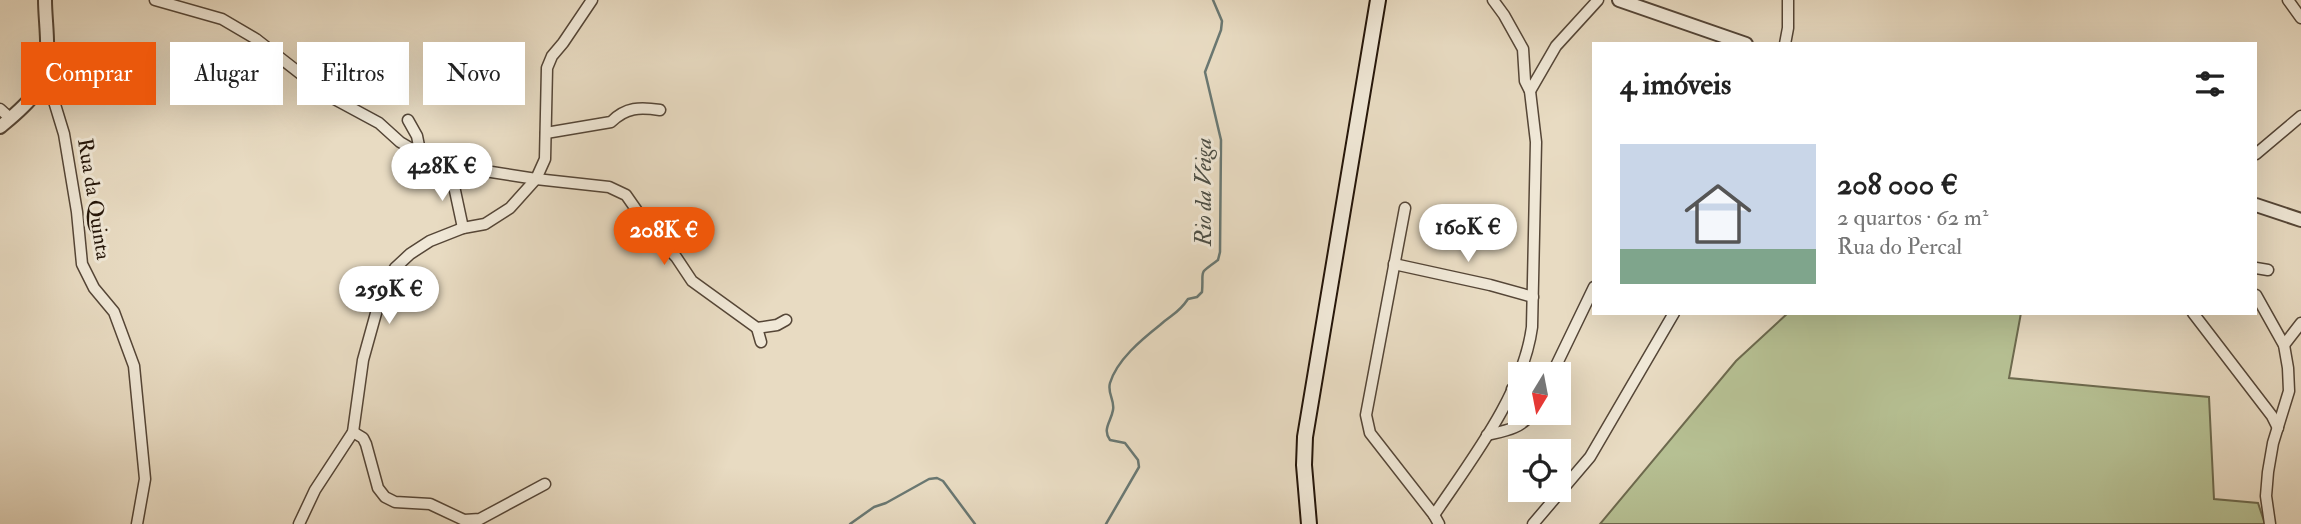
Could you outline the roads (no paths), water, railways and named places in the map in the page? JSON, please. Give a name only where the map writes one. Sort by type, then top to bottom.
[{"type":"main road","points":[[1309,524],[1304,465],[1305,437],[1378,0]]},
{"type":"street","points":[[45,0],[46,42]]},
{"type":"street","points":[[155,0],[222,19],[256,38],[329,96],[379,123],[400,142],[451,172],[485,171],[618,190],[626,195],[692,281],[757,328],[761,342]]},
{"type":"street","points":[[299,524],[315,490],[353,432],[363,360],[383,288],[395,268],[410,254],[430,241],[463,228],[485,224],[510,208],[536,179],[545,159],[547,68],[552,56],[592,0]]},
{"type":"street","points":[[1493,0],[1523,49],[1525,81],[1530,91],[1536,142],[1533,297],[1530,346],[1523,362]]},
{"type":"street","points":[[1530,91],[1556,46],[1598,0]]},
{"type":"street","points":[[1619,0],[1740,42]]},
{"type":"street","points":[[1785,42],[1788,0]]},
{"type":"street","points":[[2288,0],[2301,18]]},
{"type":"street","points":[[0,109],[5,123],[24,105]]},
{"type":"street","name":"Rua da Quinta","points":[[54,105],[64,134],[77,212],[82,264],[94,288],[114,312],[134,366],[145,479],[137,524]]},
{"type":"street","points":[[546,133],[611,122],[618,114],[631,108],[660,110]]},
{"type":"street","points":[[2257,153],[2301,116]]},
{"type":"street","points":[[408,120],[417,136],[421,156]]},
{"type":"street","points":[[451,172],[463,228]]},
{"type":"street","points":[[2257,205],[2301,220]]},
{"type":"street","points":[[1405,208],[1366,415],[1370,433],[1437,520],[1508,396]]},
{"type":"street","points":[[1394,264],[1533,297]]},
{"type":"street","points":[[2257,268],[2268,270]]},
{"type":"street","points":[[1558,362],[1592,291]]},
{"type":"street","points":[[2257,297],[2284,345],[2289,391],[2273,443],[2268,472],[2266,496],[2270,524]]},
{"type":"street","points":[[1534,524],[1590,457],[1673,315]]},
{"type":"street","points":[[2195,315],[2272,416],[2278,428]]},
{"type":"street","points":[[757,328],[777,325],[786,320]]},
{"type":"street","points":[[2284,345],[2301,323]]},
{"type":"street","points":[[1487,435],[1520,425]]},
{"type":"street","points":[[353,432],[363,438],[366,444],[378,488],[385,497],[395,502],[430,504],[471,521],[480,519],[545,484]]},
{"type":"waterway","name":"Rio da Veiga","points":[[1106,524],[1139,467],[1138,460],[1125,443],[1110,440],[1108,436],[1107,429],[1113,406],[1109,387],[1113,375],[1124,358],[1138,344],[1178,311],[1188,299],[1197,297],[1202,292],[1203,273],[1218,260],[1220,252],[1221,140],[1205,72],[1221,30],[1222,21],[1213,0]]},
{"type":"waterway","points":[[850,524],[874,507],[929,479],[937,478],[943,481],[975,524]]}]
